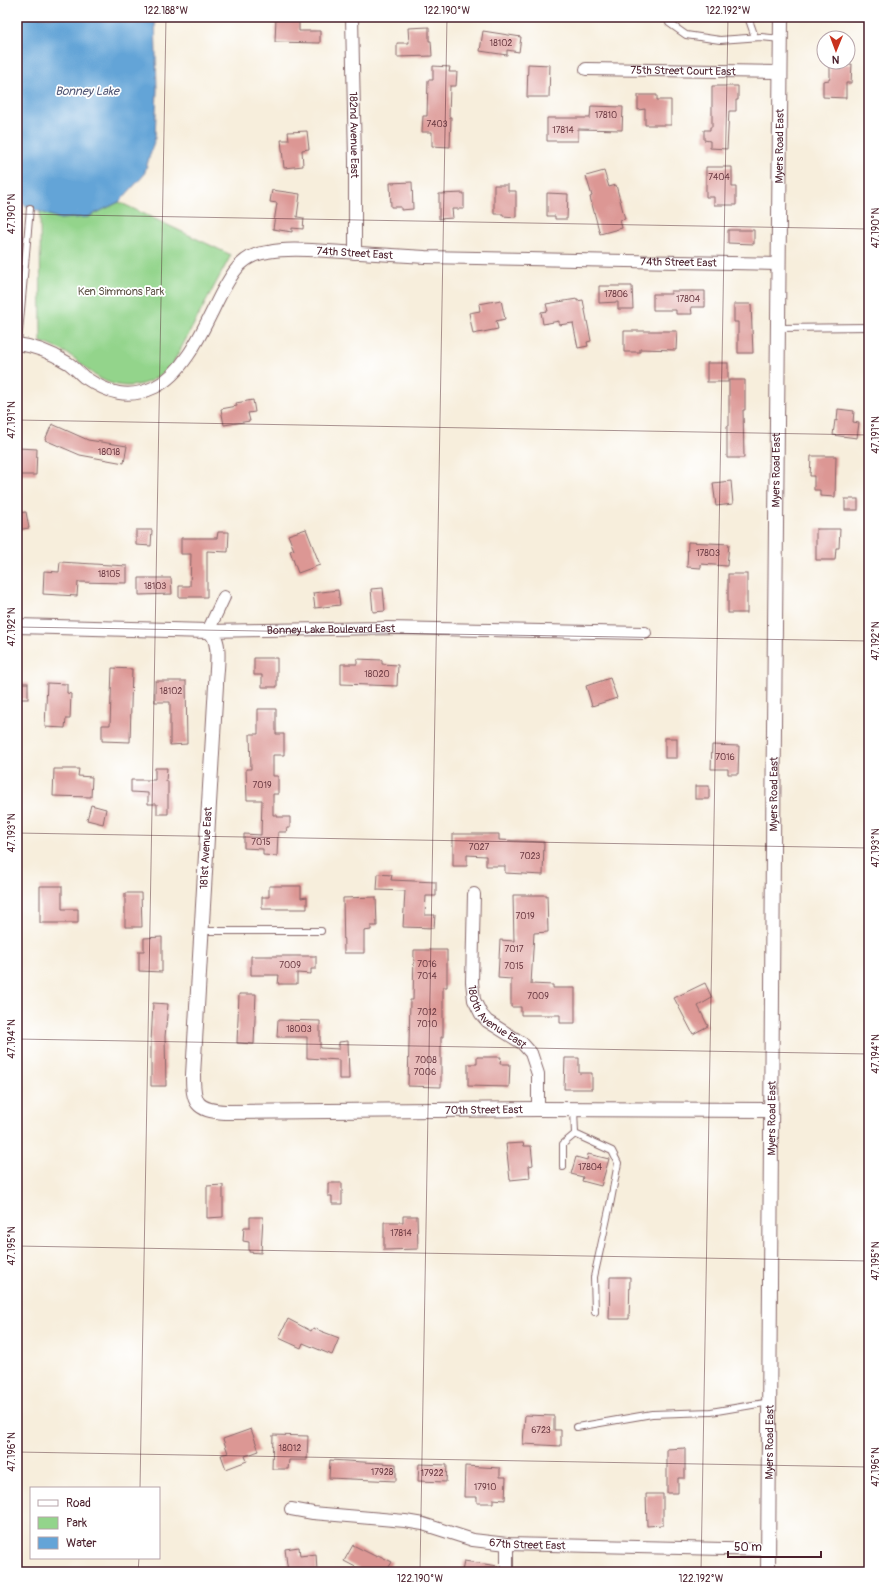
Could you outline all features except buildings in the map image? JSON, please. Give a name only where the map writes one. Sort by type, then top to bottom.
[{"type":"street","name":"182nd Avenue East","points":[[352,17],[355,253]]},
{"type":"street","name":"Myers Road East","points":[[768,1572],[777,264],[781,17]]},
{"type":"street","name":"75th Street Court East","points":[[586,69],[780,72]]},
{"type":"street","name":"74th Street East","points":[[17,344],[34,346],[59,358],[71,365],[83,376],[112,392],[122,395],[141,393],[157,387],[176,372],[192,349],[230,278],[242,263],[265,252],[306,250],[423,256],[777,264]]},
{"type":"street","points":[[208,630],[224,597]]},
{"type":"street","name":"Bonney Lake Boulevard East","points":[[17,626],[208,630],[387,628],[644,633]]},
{"type":"street","name":"181st Avenue East","points":[[198,1104],[194,1094],[193,1075],[217,655],[215,638],[208,630]]},
{"type":"street","name":"180th Avenue East","points":[[474,894],[472,982],[474,1000],[481,1014],[488,1021],[522,1043],[531,1053],[538,1074],[538,1109]]},
{"type":"street","name":"70th Street East","points":[[198,1104],[210,1111],[225,1112],[538,1109],[771,1110]]},
{"type":"street","name":"67th Street East","points":[[291,1509],[313,1513],[405,1520],[423,1524],[473,1540],[508,1544],[768,1550]]},
{"type":"street","points":[[507,1572],[508,1544]]},
{"type":"lane","points":[[668,17],[669,23],[686,36],[720,40],[755,37],[781,39]]},
{"type":"lane","points":[[748,17],[755,37]]},
{"type":"lane","points":[[17,344],[30,208]]},
{"type":"lane","points":[[777,328],[869,327]]},
{"type":"lane","points":[[201,931],[321,931]]},
{"type":"lane","points":[[574,1109],[575,1134]]},
{"type":"lane","points":[[563,1167],[563,1144],[575,1134]]},
{"type":"lane","points":[[575,1134],[612,1150],[618,1163],[594,1276],[595,1312]]},
{"type":"lane","points":[[578,1427],[652,1414],[711,1412],[770,1402]]},
{"type":"green space","name":"Ken Simmons Park","points":[[119,202],[231,255],[172,365],[157,378],[139,385],[130,386],[120,386],[101,379],[70,355],[41,342],[40,211],[60,219],[88,217]]},
{"type":"water","name":"Bonney Lake","points":[[17,17],[155,17],[157,90],[155,138],[144,175],[119,202],[88,217],[60,219],[25,206],[17,196]]}]
